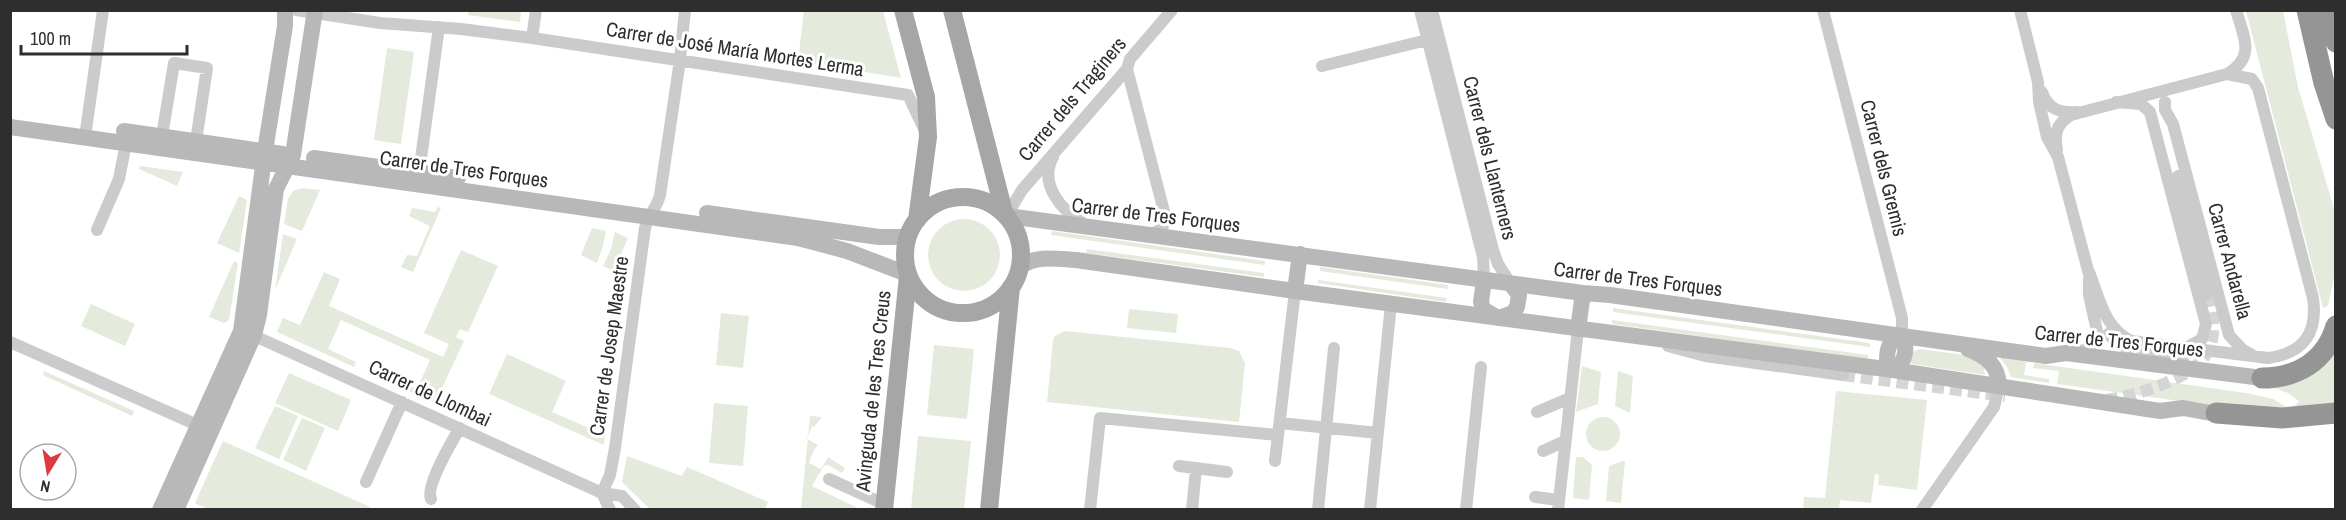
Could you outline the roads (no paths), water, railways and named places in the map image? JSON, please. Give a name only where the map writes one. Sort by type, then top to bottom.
[{"type":"highway","points":[[2307,10],[2324,83],[2336,118]]},
{"type":"highway","points":[[2325,10],[2336,42]]},
{"type":"highway","points":[[2252,376],[2292,375],[2308,367],[2328,344],[2336,326]]},
{"type":"highway","points":[[2216,413],[2282,418],[2336,413]]},
{"type":"main road","points":[[248,333],[265,157],[285,26],[285,10]]},
{"type":"main road","points":[[903,10],[926,97],[928,137],[917,220]]},
{"type":"main road","points":[[952,10],[1006,214],[1019,237],[1021,246],[1021,266],[1011,287],[989,510]]},
{"type":"main road","points":[[160,510],[204,429],[248,333],[259,315],[276,189],[291,160],[315,12]]},
{"type":"main road","name":"Carrer de Tres Forques","points":[[10,116],[126,143],[419,173],[653,211],[798,238],[836,248],[907,275]]},
{"type":"main road","name":"Carrer de Tres Forques","points":[[10,127],[162,136],[196,141],[265,157]]},
{"type":"main road","name":"Carrer de Tres Forques","points":[[291,160],[653,211],[879,237],[908,237]]},
{"type":"main road","points":[[1006,214],[982,200],[958,198],[930,208],[917,220],[908,237],[905,253],[907,275],[921,295],[932,304],[947,310],[964,312],[984,308],[994,303],[1011,287]]},
{"type":"main road","name":"Carrer de Tres Forques","points":[[1006,214],[1099,229],[1610,295],[2046,356],[2066,353],[2252,376]]},
{"type":"main road","points":[[1295,291],[1300,254]]},
{"type":"main road","points":[[1021,266],[1029,261],[1042,258],[1076,260],[1893,370],[2160,411],[2182,408],[2233,418],[2290,425],[2336,423]]},
{"type":"main road","name":"Avinguda de les Tres Creus","points":[[884,507],[907,275]]},
{"type":"main road","points":[[1484,280],[1482,302],[1484,309],[1498,318],[1507,317],[1517,307],[1519,295],[1511,284]]},
{"type":"main road","points":[[1578,328],[1583,293]]},
{"type":"main road","points":[[1893,370],[1900,367],[1903,362],[1905,347],[1902,336]]},
{"type":"main road","points":[[1953,342],[1989,360],[1996,369],[1999,386]]},
{"type":"main road","points":[[176,510],[204,429]]},
{"type":"street","points":[[86,132],[103,10]]},
{"type":"street","name":"Carrer de José María Mortes Lerma","points":[[296,10],[380,23],[439,27],[532,38],[908,95],[928,137]]},
{"type":"street","points":[[532,38],[536,10]]},
{"type":"street","name":"Carrer de Josep Maestre","points":[[602,493],[610,475],[615,448],[680,60],[685,10]]},
{"type":"street","name":"Carrer dels Traginers","points":[[1006,214],[1022,190],[1127,69],[1130,59],[1172,10]]},
{"type":"street","name":"Carrer dels Llanterners","points":[[1420,10],[1433,39],[1493,250],[1498,264],[1511,284]]},
{"type":"street","name":"Carrer dels Llanterners","points":[[1432,10],[1433,39],[1483,257],[1484,280]]},
{"type":"street","name":"Carrer dels Gremis","points":[[1823,10],[1902,318],[1902,336]]},
{"type":"street","points":[[2019,10],[2038,82],[2047,104],[2066,112],[2084,111]]},
{"type":"street","points":[[2236,10],[2246,52],[2239,67],[2227,74],[2071,115],[2059,125],[2055,140],[2088,272],[2106,331],[2118,345],[2140,354],[2206,363],[2252,376]]},
{"type":"street","points":[[419,173],[439,27]]},
{"type":"street","points":[[1322,66],[1433,39]]},
{"type":"street","points":[[162,136],[174,63],[207,68],[196,141]]},
{"type":"street","points":[[1127,69],[1166,219],[1159,231],[1146,234]]},
{"type":"street","points":[[2088,272],[2107,320],[2121,336],[2131,341],[2255,357],[2281,356],[2301,345],[2314,324],[2315,312],[2258,88],[2252,79],[2227,74]]},
{"type":"street","points":[[2038,82],[2039,102],[2047,137],[2058,157]]},
{"type":"street","points":[[2165,102],[2179,87]]},
{"type":"street","name":"Carrer Andarella","points":[[2116,102],[2141,104],[2150,112],[2206,324],[2202,339],[2186,348]]},
{"type":"street","name":"Carrer Andarella","points":[[2165,102],[2165,110],[2173,124],[2229,335],[2243,350],[2255,357]]},
{"type":"street","name":"Carrer Andarella","points":[[2165,102],[2163,116],[2208,294]]},
{"type":"street","points":[[97,230],[119,179],[126,143]]},
{"type":"street","points":[[1059,147],[1050,161],[1051,190],[1064,209],[1074,218],[1099,229]]},
{"type":"street","points":[[2066,353],[2092,349],[2099,340],[2089,295],[2088,272]]},
{"type":"street","points":[[1275,461],[1295,291]]},
{"type":"street","points":[[1370,510],[1391,304]]},
{"type":"street","points":[[1535,497],[1559,505],[1578,328]]},
{"type":"street","name":"Carrer de Llombai","points":[[248,333],[602,493],[622,496],[635,510]]},
{"type":"street","points":[[1626,335],[1705,356],[1843,375]]},
{"type":"street","points":[[10,342],[204,429]]},
{"type":"street","points":[[1318,510],[1334,348]]},
{"type":"street","points":[[1466,510],[1482,367]]},
{"type":"street","points":[[1922,510],[1994,407],[1999,386]]},
{"type":"street","points":[[1537,412],[1570,398]]},
{"type":"street","points":[[366,482],[402,402]]},
{"type":"street","points":[[1090,510],[1100,418],[1279,429],[1326,427],[1378,432]]},
{"type":"street","points":[[431,499],[430,490],[451,441],[460,428]]},
{"type":"street","points":[[1543,451],[1565,441]]},
{"type":"street","points":[[1179,466],[1227,472]]},
{"type":"street","points":[[1192,510],[1196,468]]},
{"type":"street","points":[[829,479],[884,507]]},
{"type":"street","points":[[602,493],[610,510]]},
{"type":"tunnel","points":[[2106,400],[2161,385],[2191,370],[2201,361],[2208,352],[2212,340],[2212,312],[2208,294]]},
{"type":"tunnel","points":[[1843,375],[2005,396]]}]
